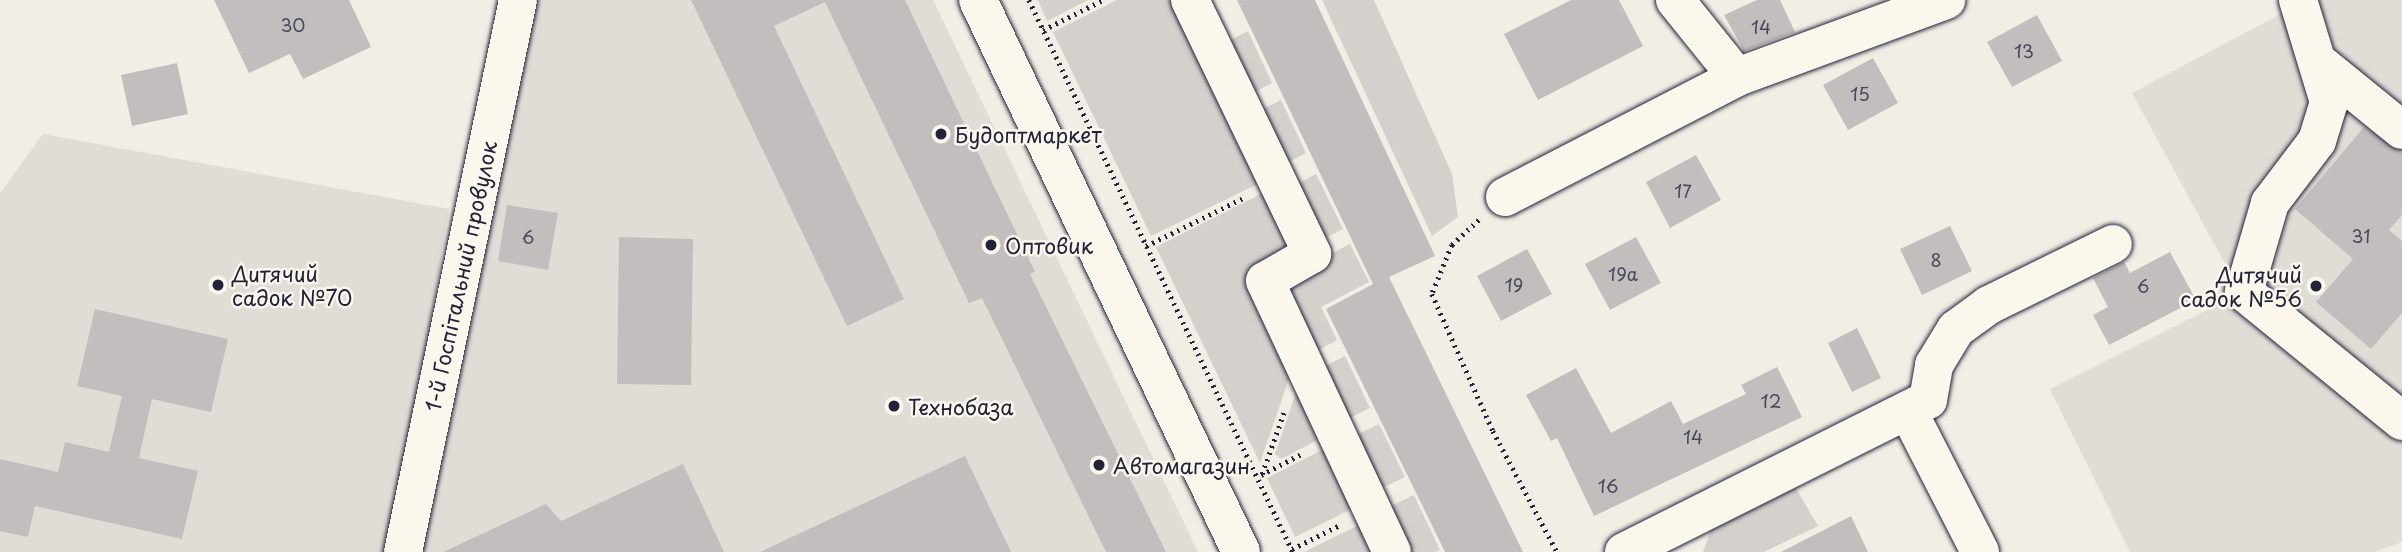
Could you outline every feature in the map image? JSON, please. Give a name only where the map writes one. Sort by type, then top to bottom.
[{"type":"street","name":"1-й Госпітальний провулок","points":[[403,552],[518,0]]},
{"type":"street","points":[[978,0],[1241,552]]},
{"type":"street","points":[[1190,0],[1312,254],[1265,281],[1392,552]]},
{"type":"street","points":[[1675,0],[1737,77]]},
{"type":"street","points":[[2298,0],[2329,102],[2317,141],[2270,203],[2244,292],[2402,421]]},
{"type":"street","points":[[1505,197],[1737,77],[1930,3]]},
{"type":"street","points":[[2317,61],[2402,130]]},
{"type":"street","points":[[1624,552],[1679,540],[1928,400],[1934,365],[1956,329],[1989,305],[2113,244]]},
{"type":"street","points":[[1908,411],[1980,552]]},
{"type":"path","points":[[1029,0],[1146,246],[1260,475],[1292,550],[1372,509]]},
{"type":"path","points":[[1043,30],[1103,0]]},
{"type":"path","points":[[1146,246],[1277,181]]},
{"type":"path","points":[[1505,197],[1452,245],[1432,294],[1481,408],[1557,552]]},
{"type":"path","points":[[1260,475],[1298,372],[1305,367]]},
{"type":"path","points":[[1260,475],[1337,435]]},
{"type":"shaded area","points":[[530,0],[933,0],[1198,552],[419,552]]},
{"type":"shaded area","points":[[1038,0],[1088,0],[1047,21]]},
{"type":"shaded area","points":[[1117,0],[1178,0],[1266,180],[1151,236],[1053,32]]},
{"type":"shaded area","points":[[1322,0],[1374,0],[1452,174],[1458,217],[1432,236]]},
{"type":"shaded area","name":"Дитячий садок №56","points":[[2307,0],[2402,0],[2402,542],[2374,552],[2130,552],[2050,389],[2229,299],[2230,273],[2132,93]]},
{"type":"shaded area","points":[[1248,31],[1272,83],[1247,96],[1223,44]]},
{"type":"shaded area","points":[[1281,100],[1306,153],[1281,166],[1255,113]]},
{"type":"shaded area","name":"Дитячий садок №70","points":[[43,134],[449,209],[394,552],[0,552],[0,193]]},
{"type":"shaded area","points":[[1316,174],[1343,229],[1317,242],[1291,187]]},
{"type":"shaded area","points":[[1271,189],[1300,249],[1253,275],[1294,364],[1260,463],[1156,247]]},
{"type":"shaded area","points":[[1350,244],[1369,282],[1321,307],[1337,340],[1308,356],[1286,294],[1301,269]]},
{"type":"shaded area","points":[[1345,356],[1370,408],[1340,423],[1315,371]]},
{"type":"shaded area","points":[[1301,378],[1327,435],[1281,459],[1275,454]]},
{"type":"shaded area","points":[[1379,424],[1405,477],[1374,492],[1348,439]]},
{"type":"shaded area","points":[[1332,445],[1360,505],[1295,537],[1267,478]]},
{"type":"shaded area","points":[[1794,485],[1818,526],[1764,552],[1703,552],[1711,529]]},
{"type":"shaded area","points":[[1414,495],[1440,550],[1436,552],[1402,552],[1382,510]]},
{"type":"shaded area","points":[[1367,521],[1382,552],[1304,552]]},
{"type":"building","points":[[214,0],[349,0],[371,47],[303,79],[290,54],[249,73]]},
{"type":"building","points":[[691,0],[905,0],[1035,272],[1030,274],[1166,552],[1106,552],[982,298],[969,303],[825,2],[774,26],[904,299],[847,326]]},
{"type":"building","points":[[1237,0],[1315,0],[1435,256],[1389,277],[1523,552],[1445,552],[1326,309],[1373,284]]},
{"type":"building","points":[[1571,0],[1619,0],[1643,46],[1538,100],[1504,34]]},
{"type":"building","points":[[1757,0],[1780,0],[1795,32],[1744,51],[1724,15]]},
{"type":"building","points":[[2037,15],[2062,61],[2012,87],[1987,42]]},
{"type":"building","points":[[1873,58],[1898,103],[1848,130],[1823,85]]},
{"type":"building","points":[[177,63],[188,114],[132,126],[121,75]]},
{"type":"building","points":[[2364,127],[2402,151],[2402,215],[2389,230],[2402,241],[2402,313],[2371,349],[2316,302],[2353,259],[2295,209]]},
{"type":"building","points":[[1696,155],[1721,200],[1670,228],[1646,182]]},
{"type":"building","points":[[507,205],[558,213],[548,270],[498,261]]},
{"type":"building","points":[[1950,226],[1972,271],[1922,295],[1900,249]]},
{"type":"building","points":[[619,237],[693,239],[691,385],[617,384]]},
{"type":"building","points":[[1636,237],[1661,283],[1610,310],[1585,264]]},
{"type":"building","points":[[1527,249],[1552,294],[1501,321],[1477,276]]},
{"type":"building","points":[[2170,252],[2196,300],[2109,345],[2093,315],[2108,307],[2093,278],[2124,262],[2130,273]]},
{"type":"building","name":"Дитячий садок №70","points":[[95,309],[228,339],[211,412],[152,399],[139,458],[198,471],[182,539],[35,506],[28,537],[0,531],[0,459],[58,472],[65,442],[109,452],[122,396],[77,386]]},
{"type":"building","points":[[1857,328],[1881,378],[1852,392],[1828,343]]},
{"type":"building","points":[[1777,367],[1802,417],[1594,516],[1557,438],[1551,441],[1526,395],[1576,368],[1611,433],[1671,401],[1683,424],[1746,394],[1741,385]]},
{"type":"building","points":[[965,456],[1011,552],[760,552]]},
{"type":"building","points":[[683,464],[724,552],[443,552],[546,504],[561,521]]},
{"type":"building","points":[[1851,516],[1868,552],[1781,552]]},
{"type":"place","name":"Будоптмаркет","points":[[941,134]]},
{"type":"place","name":"Оптовик","points":[[991,245]]},
{"type":"place","name":"Дитячий садок №70","points":[[218,285]]},
{"type":"place","name":"Дитячий садок №56","points":[[2316,286]]},
{"type":"place","name":"Технобаза","points":[[894,406]]},
{"type":"place","name":"Автомагазин","points":[[1099,465]]}]
